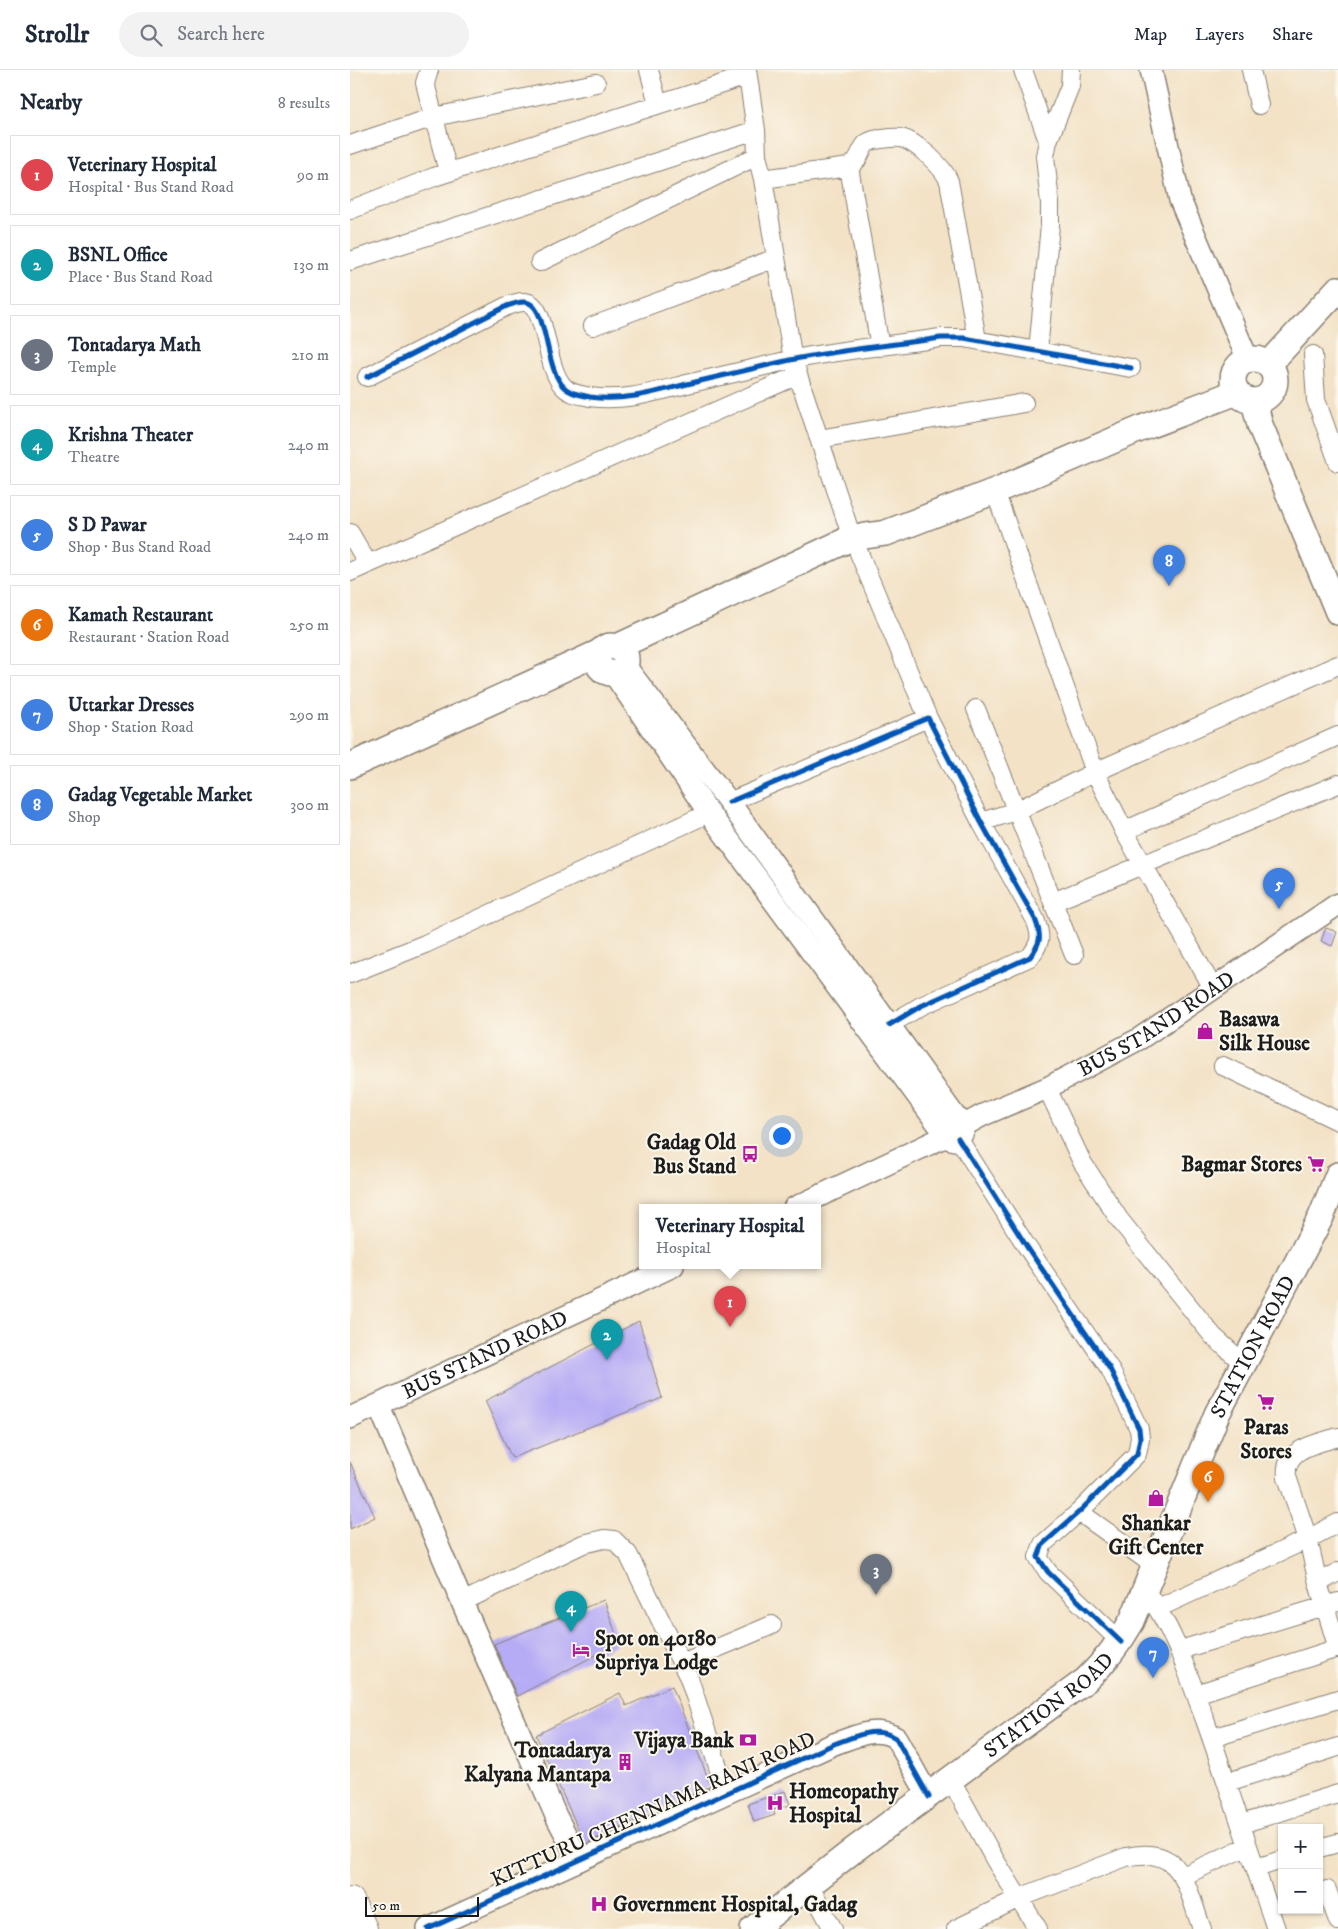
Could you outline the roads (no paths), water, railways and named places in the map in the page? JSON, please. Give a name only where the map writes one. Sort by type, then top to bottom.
[{"type":"main road","points":[[1338,289],[1258,362],[1241,364],[1236,370],[1234,378],[1260,425],[1338,612]]},
{"type":"main road","points":[[350,777],[614,661],[886,533],[995,491],[1140,429],[1245,397],[1261,400],[1272,391],[1275,377],[1258,362]]},
{"type":"main road","points":[[350,766],[614,661]]},
{"type":"main road","name":"STATION ROAD","points":[[753,1929],[809,1885],[1086,1680],[1104,1663],[1120,1642],[1132,1621],[1152,1599],[1155,1566],[1217,1414],[1321,1217],[1338,1175]]},
{"type":"main road","points":[[350,1901],[363,1929]]},
{"type":"street","points":[[428,70],[425,83],[448,172]]},
{"type":"street","points":[[649,70],[658,104]]},
{"type":"street","points":[[1023,70],[1048,141]]},
{"type":"street","points":[[1038,352],[1050,225],[1050,203],[1045,156],[1048,141],[1070,86],[1071,70]]},
{"type":"street","points":[[1151,70],[1180,200],[1258,362]]},
{"type":"street","points":[[1250,70],[1259,105]]},
{"type":"street","points":[[350,210],[448,172],[747,73],[756,130],[757,156],[763,179],[795,367],[855,546],[928,718],[981,822],[1035,919],[1040,933],[1038,946],[1030,957],[921,1006],[889,1025]]},
{"type":"street","points":[[350,145],[434,117],[596,83]]},
{"type":"street","points":[[350,261],[756,130]]},
{"type":"street","points":[[763,179],[849,167],[856,163],[868,142],[876,139],[894,137],[910,141],[945,172],[949,181],[977,340]]},
{"type":"street","points":[[540,262],[757,156]]},
{"type":"street","points":[[849,167],[880,347]]},
{"type":"street","points":[[593,326],[776,258]]},
{"type":"street","points":[[367,377],[507,306],[520,302],[528,302],[535,307],[540,318],[554,369],[565,388],[578,394],[601,398],[617,399],[643,395],[795,367],[880,347],[940,338],[977,340],[1131,368]]},
{"type":"street","points":[[1313,355],[1316,400],[1338,462]]},
{"type":"street","points":[[350,572],[795,367]]},
{"type":"street","points":[[819,439],[1024,402]]},
{"type":"street","points":[[995,491],[1095,772],[1124,831],[1213,988]]},
{"type":"street","points":[[350,533],[368,564]]},
{"type":"street","points":[[614,661],[729,802],[889,1025],[1027,1247],[1110,1368],[1139,1429],[1140,1438],[1137,1454],[1079,1512],[1043,1544],[1038,1557],[1048,1572],[1120,1642]]},
{"type":"street","points":[[614,661],[709,813],[953,1130]]},
{"type":"street","points":[[981,822],[1016,811],[1095,772],[1338,665]]},
{"type":"street","points":[[976,709],[1074,955]]},
{"type":"street","points":[[729,802],[928,718]]},
{"type":"street","points":[[1124,831],[1338,736]]},
{"type":"street","points":[[1053,902],[1338,784]]},
{"type":"street","points":[[350,974],[425,944],[709,813]]},
{"type":"street","name":"BUS STAND ROAD","points":[[802,1204],[984,1115],[1047,1088],[1139,1039],[1338,904]]},
{"type":"street","points":[[1223,1066],[1338,1121]]},
{"type":"street","points":[[1047,1088],[1082,1162],[1119,1219],[1213,1336],[1244,1364]]},
{"type":"street","name":"BUS STAND ROAD","points":[[350,1418],[667,1269]]},
{"type":"street","points":[[379,1406],[462,1602],[556,1816],[578,1860]]},
{"type":"street","points":[[1196,1694],[1338,1649],[1332,1604],[1318,1583],[1308,1539],[1286,1468],[1288,1461],[1294,1454],[1305,1447],[1338,1437]]},
{"type":"street","points":[[1079,1512],[1155,1566]]},
{"type":"street","points":[[1276,1929],[1275,1905],[1256,1868],[1228,1782],[1180,1650],[1152,1599],[1308,1539],[1338,1522]]},
{"type":"street","points":[[462,1602],[583,1544],[604,1539],[614,1540],[628,1554],[689,1678],[727,1794]]},
{"type":"street","points":[[1318,1583],[1338,1572]]},
{"type":"street","points":[[1180,1650],[1332,1604]]},
{"type":"street","points":[[682,1663],[772,1625]]},
{"type":"street","points":[[1212,1738],[1338,1699]]},
{"type":"street","name":"KITTURU CHENNAMA RANI ROAD","points":[[428,1929],[834,1744],[866,1733],[879,1731],[888,1733],[896,1738],[929,1797]]},
{"type":"street","points":[[1228,1782],[1338,1747]]},
{"type":"street","points":[[950,1780],[995,1860],[1038,1929]]},
{"type":"street","points":[[1241,1824],[1338,1794]]},
{"type":"street","points":[[1323,1847],[1338,1842]]},
{"type":"street","points":[[1183,1876],[1248,1846]]},
{"type":"street","points":[[956,1929],[1019,1898],[1126,1857],[1142,1853],[1158,1855],[1169,1860],[1183,1876],[1202,1929]]},
{"type":"street","points":[[1256,1868],[1278,1861]]},
{"type":"street","points":[[809,1885],[834,1929]]},
{"type":"street","points":[[1328,1890],[1338,1921]]},
{"type":"place","name":"Gadag Vegetable Market","points":[[1169,586]]},
{"type":"place","name":"S D Pawar","points":[[1279,909]]},
{"type":"place","name":"Basawa Silk House","points":[[1205,1031]]},
{"type":"place","name":"Gadag Old Bus Stand","points":[[750,1154]]},
{"type":"place","name":"Bagmar Stores","points":[[1316,1164]]},
{"type":"place","name":"Veterinary Hospital","points":[[730,1327]]},
{"type":"place","name":"BSNL Office","points":[[607,1360]]},
{"type":"place","name":"Paras Stores","points":[[1266,1402]]},
{"type":"place","name":"Shankar Gift Center","points":[[1156,1498]]},
{"type":"place","name":"Kamath Restaurant","points":[[1208,1502]]},
{"type":"place","name":"Tontadarya Math","points":[[876,1595]]},
{"type":"place","name":"Krishna Theater","points":[[571,1632]]},
{"type":"place","name":"Spot on 40180 Supriya Lodge","points":[[581,1650]]},
{"type":"place","name":"Uttarkar Dresses","points":[[1153,1678]]},
{"type":"place","name":"Vijaya Bank","points":[[748,1740]]},
{"type":"place","name":"Tontadarya Kalyana Mantapa","points":[[625,1762]]},
{"type":"place","name":"Homeopathy Hospital","points":[[775,1803]]},
{"type":"place","name":"Government Hospital, Gadag","points":[[599,1904]]}]
